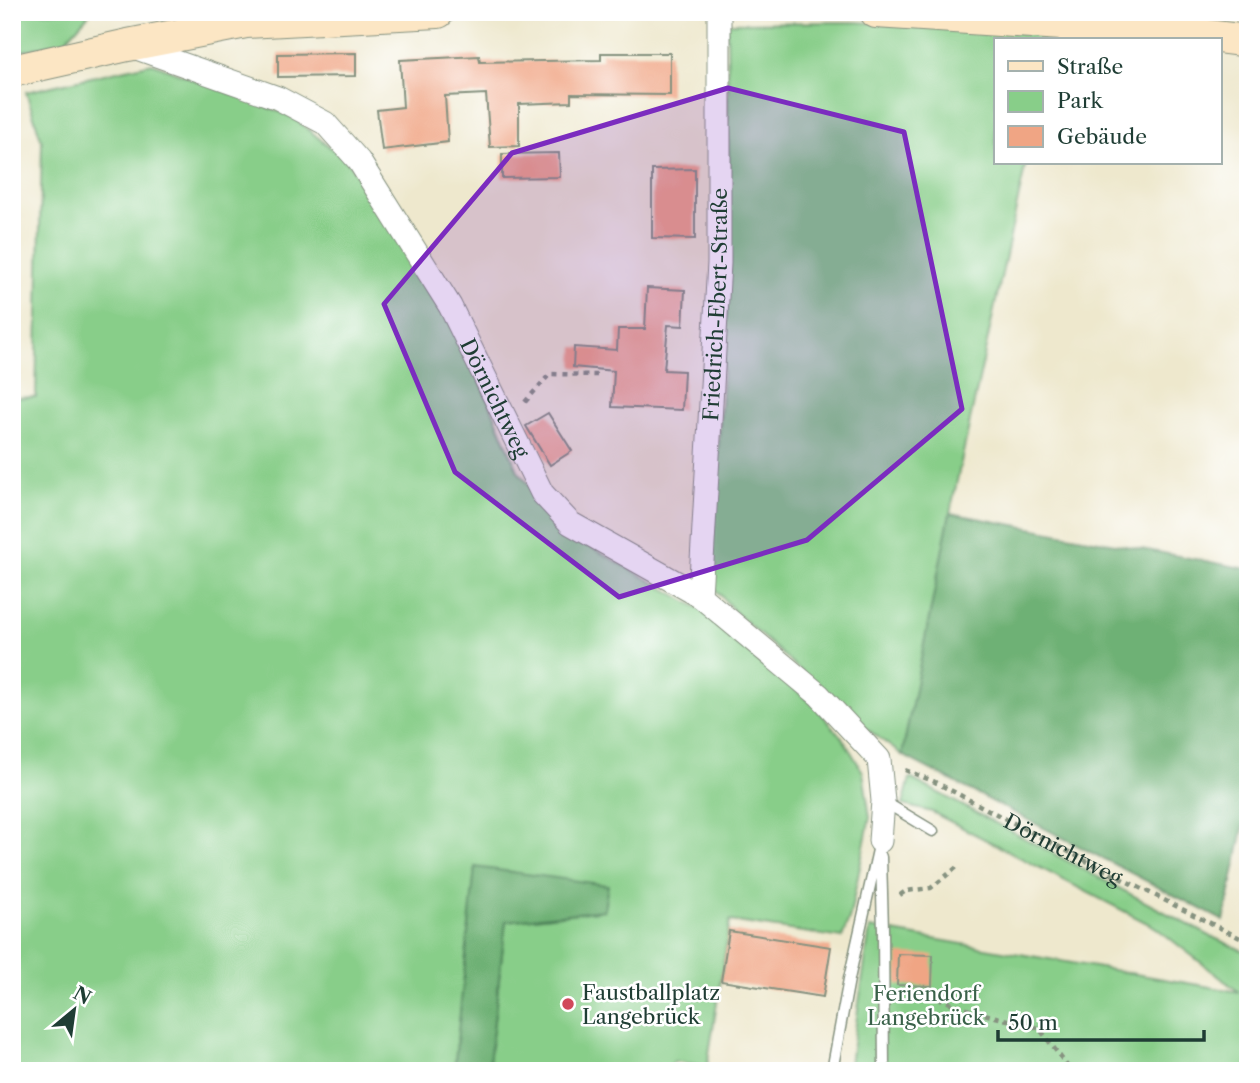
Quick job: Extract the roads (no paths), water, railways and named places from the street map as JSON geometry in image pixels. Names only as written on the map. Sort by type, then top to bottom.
[{"type":"main road","points":[[12,71],[246,22],[438,12]]},
{"type":"main road","points":[[876,12],[1169,31],[1248,41]]},
{"type":"street","name":"Friedrich-Ebert-Straße","points":[[700,596],[719,263],[719,12]]},
{"type":"street","name":"Dörnichtweg","points":[[128,45],[278,98],[326,123],[359,161],[450,306],[542,493],[570,523],[700,596],[819,695],[879,759],[883,801]]},
{"type":"street","points":[[880,841],[883,801]]},
{"type":"lane","points":[[883,801],[933,831]]},
{"type":"lane","points":[[880,841],[884,1071]]},
{"type":"lane","points":[[832,1071],[849,978],[880,841]]},
{"type":"place","name":"Faustballplatz Langebrück","points":[[568,1004]]},
{"type":"park label","name":"Feriendorf Langebrück","points":[[926,1005]]}]
